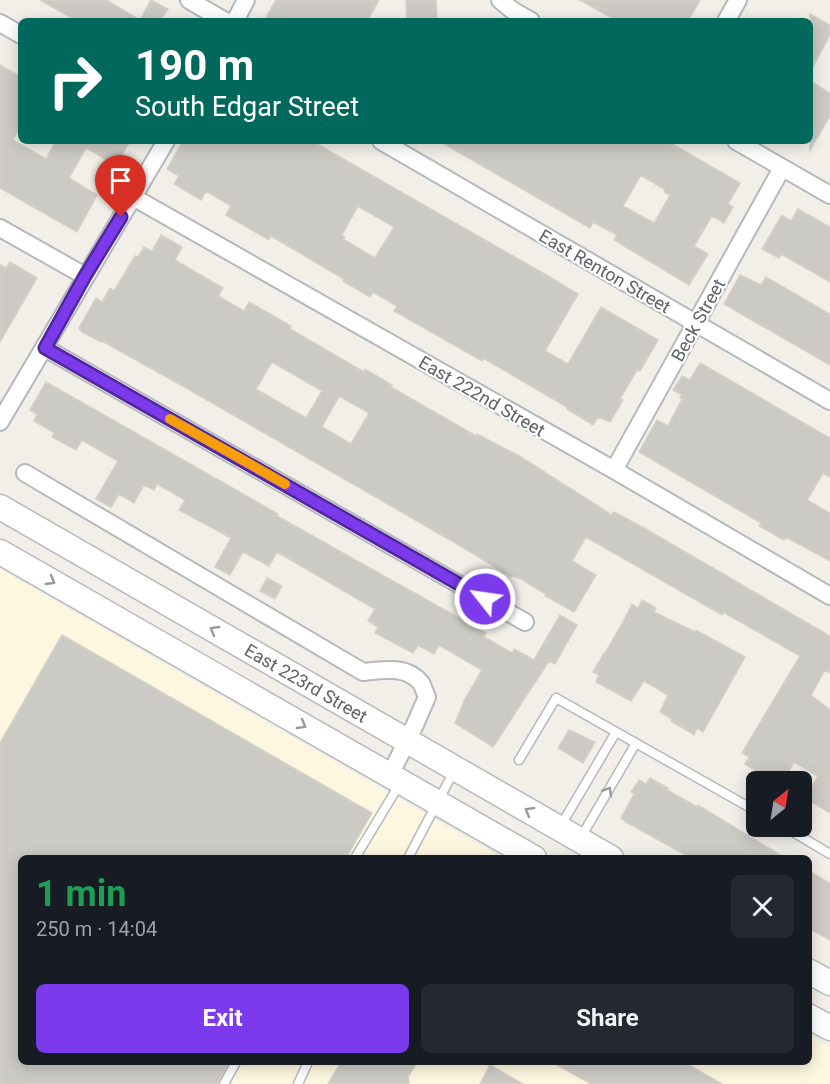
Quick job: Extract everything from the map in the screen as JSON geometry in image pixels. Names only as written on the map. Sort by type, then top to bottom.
[{"type":"main road","name":"East 223rd Street","points":[[0,507],[606,855]]},
{"type":"main road","points":[[0,552],[529,855]]},
{"type":"main road","points":[[812,973],[830,984]]},
{"type":"main road","points":[[812,1018],[830,1028]]},
{"type":"street","points":[[189,0],[220,18]]},
{"type":"street","points":[[237,18],[246,0]]},
{"type":"street","points":[[500,0],[526,18]]},
{"type":"street","points":[[728,18],[738,0]]},
{"type":"street","points":[[0,23],[18,33]]},
{"type":"street","points":[[0,422],[164,144]]},
{"type":"street","name":"East Renton Street","points":[[386,144],[830,401]]},
{"type":"street","points":[[741,144],[830,195]]},
{"type":"street","name":"Beck Street","points":[[614,470],[782,168]]},
{"type":"street","name":"East 222nd Street","points":[[133,197],[614,470],[830,596]]},
{"type":"street","points":[[0,228],[85,276]]},
{"type":"street","points":[[45,348],[525,622]]},
{"type":"street","points":[[25,473],[363,672],[392,670],[407,673],[420,682],[427,697],[407,741],[395,778]]},
{"type":"lane","points":[[519,760],[556,698],[746,805]]},
{"type":"lane","points":[[569,834],[616,732]]},
{"type":"lane","points":[[569,834],[636,743]]},
{"type":"lane","points":[[410,855],[455,769]]},
{"type":"lane","points":[[356,855],[395,778]]},
{"type":"lane","points":[[801,837],[830,854]]},
{"type":"lane","points":[[224,1084],[234,1065]]},
{"type":"lane","points":[[298,1084],[307,1065]]},
{"type":"shaded area","points":[[0,569],[497,855],[18,855],[18,1065],[812,1065],[812,1037],[830,1047],[830,1084],[0,1084]]},
{"type":"building","points":[[40,0],[106,0],[137,18],[72,18]]},
{"type":"building","points":[[151,0],[168,9],[162,18],[141,18]]},
{"type":"building","points":[[276,0],[379,0],[369,18],[266,18]]},
{"type":"building","points":[[406,0],[436,0],[437,18],[407,18]]},
{"type":"building","points":[[580,0],[700,0],[690,18],[612,18]]},
{"type":"building","points":[[810,14],[830,25],[830,35],[813,66],[813,18],[810,18]]},
{"type":"building","points":[[0,65],[18,75],[18,131],[13,140],[18,144],[46,159],[54,144],[128,144],[116,165],[86,148],[69,178],[97,195],[77,232],[0,188]]},
{"type":"building","points":[[813,83],[830,93],[830,116],[810,150],[810,144],[813,144]]},
{"type":"building","points":[[181,144],[317,144],[578,294],[545,351],[568,364],[601,307],[658,340],[620,399],[623,400],[610,422],[598,417],[593,425],[567,407],[483,358],[482,361],[394,311],[397,306],[373,292],[370,297],[271,236],[269,240],[226,215],[231,206],[206,191],[201,200],[174,184],[179,176],[167,169]],"holes":[[[358,206],[394,227],[375,258],[343,239],[345,237],[342,235]]]},
{"type":"building","points":[[444,144],[672,144],[740,183],[728,204],[733,207],[724,223],[712,216],[694,246],[708,254],[689,285],[614,240],[617,235],[593,222],[590,228]],"holes":[[[641,175],[665,190],[664,192],[670,195],[654,223],[623,206]]]},
{"type":"building","points":[[798,209],[830,227],[830,282],[781,254],[779,258],[762,249],[782,215],[791,221]]},
{"type":"building","points":[[161,235],[182,247],[175,260],[223,288],[218,296],[244,311],[249,302],[291,326],[290,329],[364,372],[365,369],[392,385],[391,387],[476,436],[477,434],[521,457],[612,515],[614,512],[644,528],[830,636],[830,673],[825,670],[811,695],[830,710],[830,813],[812,802],[812,786],[818,776],[812,771],[794,762],[789,771],[756,771],[745,764],[749,757],[742,753],[800,656],[723,612],[722,615],[586,537],[572,561],[596,575],[574,612],[521,579],[511,577],[188,389],[82,332],[79,328],[96,298],[102,302],[110,288],[114,291],[135,256],[138,257],[144,247],[152,251]],"holes":[[[272,362],[322,391],[306,418],[256,389]],[[339,396],[369,413],[351,444],[322,427]]]},
{"type":"building","points":[[10,262],[37,278],[0,342],[0,265],[6,268]]},
{"type":"building","points":[[740,275],[761,285],[766,277],[830,314],[830,365],[724,304]]},
{"type":"building","points":[[700,363],[830,438],[830,477],[823,473],[807,500],[830,513],[830,561],[786,537],[784,540],[759,526],[761,523],[639,452],[657,420],[668,426],[682,399],[680,398],[682,395],[673,390],[682,376],[690,380]]},
{"type":"building","points":[[46,382],[278,514],[277,516],[486,633],[484,637],[512,653],[514,649],[534,660],[560,615],[577,625],[555,664],[549,661],[493,747],[455,723],[465,699],[482,670],[439,645],[434,654],[418,645],[413,653],[375,633],[378,627],[368,621],[375,609],[277,552],[269,566],[243,552],[230,575],[215,567],[231,538],[179,510],[185,500],[157,484],[154,490],[144,485],[134,503],[119,494],[111,507],[96,499],[118,461],[82,440],[76,450],[52,437],[55,433],[34,421],[37,414],[30,410]]},
{"type":"building","points":[[267,578],[282,586],[275,599],[260,591]]},
{"type":"building","points":[[642,600],[656,608],[654,612],[695,632],[696,630],[745,657],[703,732],[697,728],[694,735],[660,712],[668,695],[644,681],[631,701],[596,682],[599,675],[593,672],[632,604],[638,608]]},
{"type":"building","points":[[62,635],[372,813],[348,855],[18,855],[18,1065],[227,1065],[217,1084],[0,1084],[0,743]]},
{"type":"building","points":[[569,730],[595,742],[583,763],[558,748]]},
{"type":"building","points":[[650,778],[746,834],[746,837],[751,837],[780,855],[686,855],[621,818],[634,794],[631,792],[639,780],[646,784]]},
{"type":"building","points":[[812,873],[830,883],[830,940],[812,930]]},
{"type":"building","points":[[339,1065],[415,1065],[408,1077],[409,1084],[328,1084]]},
{"type":"building","points":[[490,1065],[523,1084],[480,1084]]},
{"type":"building","points":[[557,1065],[689,1065],[722,1084],[591,1084]]},
{"type":"slow traffic","points":[[170,419],[285,484]]},
{"type":"route","points":[[121,217],[45,348],[485,599]]}]
